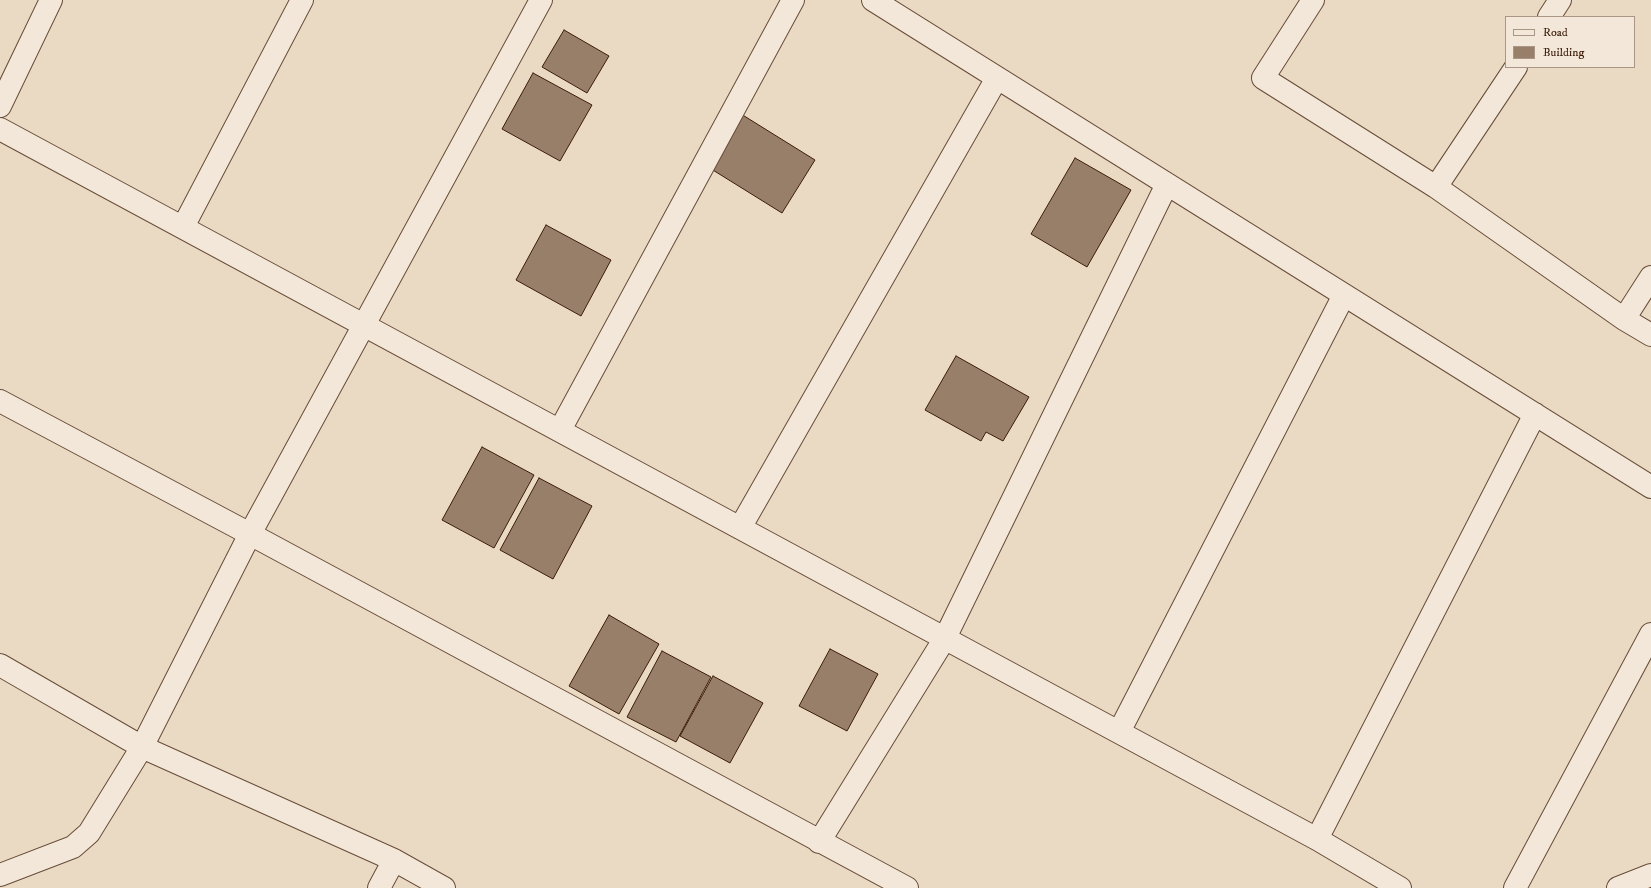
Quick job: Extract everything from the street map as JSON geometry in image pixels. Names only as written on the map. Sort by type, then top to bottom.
[{"type":"street","points":[[0,106],[51,0]]},
{"type":"street","points":[[183,227],[302,0]]},
{"type":"street","points":[[0,875],[73,847],[89,833],[142,747],[250,534],[363,324],[541,0]]},
{"type":"street","points":[[560,430],[793,0]]},
{"type":"street","points":[[873,0],[1651,487]]},
{"type":"street","points":[[1314,0],[1263,78],[1436,187],[1624,319],[1651,335]]},
{"type":"street","points":[[1550,16],[1560,0]]},
{"type":"street","points":[[1436,187],[1515,68]]},
{"type":"street","points":[[740,528],[997,78]]},
{"type":"street","points":[[0,128],[1317,838],[1400,888]]},
{"type":"street","points":[[819,842],[945,638],[1167,184]]},
{"type":"street","points":[[1624,319],[1651,277]]},
{"type":"street","points":[[1119,732],[1344,295]]},
{"type":"street","points":[[0,401],[907,888]]},
{"type":"street","points":[[1317,838],[1535,414]]},
{"type":"street","points":[[1515,888],[1651,634]]},
{"type":"street","points":[[0,665],[142,747],[394,860],[444,888]]},
{"type":"street","points":[[379,888],[394,860]]},
{"type":"street","points":[[1618,888],[1651,875]]},
{"type":"building","points":[[564,30],[609,56],[587,93],[542,67]]},
{"type":"building","points":[[533,73],[592,105],[560,161],[502,129]]},
{"type":"building","points":[[741,114],[815,160],[782,213],[708,167]]},
{"type":"building","points":[[1075,158],[1131,190],[1087,267],[1031,234]]},
{"type":"building","points":[[546,225],[611,260],[581,316],[516,280]]},
{"type":"building","points":[[956,356],[1029,397],[1003,441],[986,432],[981,441],[925,410]]},
{"type":"building","points":[[482,447],[534,475],[494,548],[442,520]]},
{"type":"building","points":[[539,478],[592,506],[553,579],[500,550]]},
{"type":"building","points":[[609,615],[659,644],[619,714],[569,686]]},
{"type":"building","points":[[830,649],[878,674],[847,731],[799,706]]},
{"type":"building","points":[[662,651],[711,677],[676,742],[627,717]]},
{"type":"building","points":[[713,676],[763,703],[730,763],[680,736]]}]
